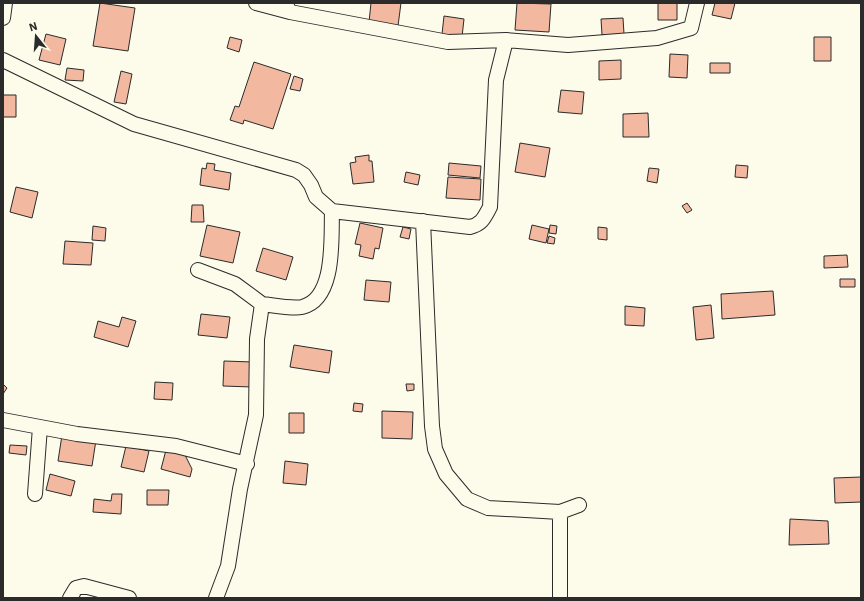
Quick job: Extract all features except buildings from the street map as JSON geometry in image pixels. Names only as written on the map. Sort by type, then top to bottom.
[{"type":"street","points":[[3,18],[5,3]]},
{"type":"street","points":[[256,3],[288,7],[448,42],[506,40],[568,45],[657,38],[691,28],[697,3]]},
{"type":"street","points":[[3,60],[134,124],[296,170],[304,175],[311,185],[316,197],[332,210],[470,227],[478,225],[483,221],[490,208],[496,80],[506,40]]},
{"type":"street","points":[[198,270],[235,284],[262,304],[301,307],[317,300],[322,292],[330,256],[332,210]]},
{"type":"street","points":[[422,221],[432,426],[435,449],[446,474],[468,499],[488,508],[560,512],[579,505]]},
{"type":"street","points":[[216,598],[228,566],[240,489],[247,464],[256,415],[257,339],[262,304]]},
{"type":"street","points":[[3,420],[77,434],[176,446],[247,464]]},
{"type":"street","points":[[35,494],[40,427]]},
{"type":"street","points":[[560,512],[560,598]]},
{"type":"street","points":[[70,598],[76,588],[84,586],[129,598]]}]
